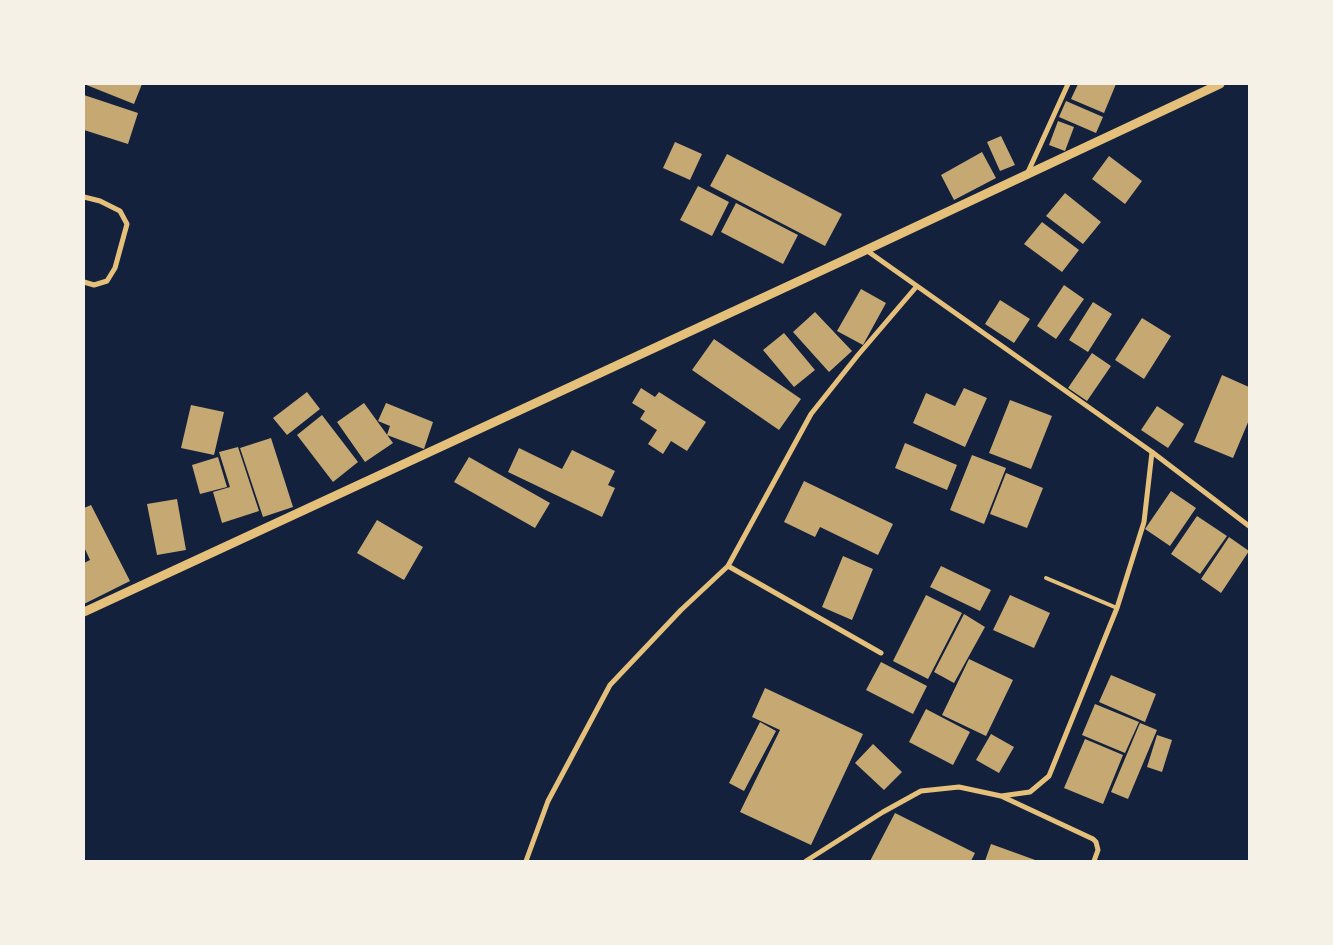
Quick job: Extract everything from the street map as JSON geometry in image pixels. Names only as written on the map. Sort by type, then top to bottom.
[{"type":"street","points":[[1028,172],[1068,84]]},
{"type":"street","points":[[84,612],[1220,84]]},
{"type":"street","points":[[84,196],[100,201],[120,211],[126,224],[115,268],[107,281],[94,285],[84,282]]},
{"type":"street","points":[[866,250],[1152,452],[1249,526]]},
{"type":"street","points":[[526,861],[548,801],[610,685],[681,610],[728,566],[811,414],[858,355],[918,286]]},
{"type":"street","points":[[1001,796],[1030,792],[1049,776],[1117,608],[1144,522],[1152,452]]},
{"type":"street","points":[[728,566],[881,653]]},
{"type":"street","points":[[806,861],[921,790],[959,787],[1001,796],[1093,839],[1098,850],[1094,861]]},
{"type":"lane","points":[[1046,578],[1117,608]]},
{"type":"building","points":[[84,84],[142,84],[134,104]]},
{"type":"building","points":[[1078,84],[1116,84],[1104,113],[1071,99]]},
{"type":"building","points":[[84,95],[138,113],[128,144],[84,130]]},
{"type":"building","points":[[1066,101],[1103,117],[1096,133],[1059,117]]},
{"type":"building","points":[[1058,121],[1074,127],[1065,151],[1049,145]]},
{"type":"building","points":[[1001,136],[1015,165],[1000,171],[987,142]]},
{"type":"building","points":[[675,142],[702,154],[690,180],[663,168]]},
{"type":"building","points":[[982,152],[996,178],[954,200],[941,175]]},
{"type":"building","points":[[727,154],[842,214],[825,246],[710,186]]},
{"type":"building","points":[[1109,156],[1142,181],[1125,204],[1092,179]]},
{"type":"building","points":[[698,186],[729,202],[712,236],[680,220]]},
{"type":"building","points":[[1065,193],[1101,222],[1083,244],[1046,216]]},
{"type":"building","points":[[736,203],[798,235],[783,264],[721,232]]},
{"type":"building","points":[[1042,222],[1079,250],[1062,272],[1024,244]]},
{"type":"building","points":[[1064,285],[1084,299],[1056,339],[1037,326]]},
{"type":"building","points":[[861,289],[886,303],[863,345],[837,331]]},
{"type":"building","points":[[1000,300],[1030,319],[1014,343],[985,324]]},
{"type":"building","points":[[1093,302],[1112,314],[1088,352],[1069,340]]},
{"type":"building","points":[[815,312],[852,351],[829,372],[793,332]]},
{"type":"building","points":[[1142,318],[1171,336],[1144,379],[1115,360]]},
{"type":"building","points":[[784,333],[815,370],[794,387],[763,350]]},
{"type":"building","points":[[714,339],[801,399],[779,430],[692,370]]},
{"type":"building","points":[[1092,353],[1111,366],[1087,401],[1068,388]]},
{"type":"building","points":[[1222,375],[1249,387],[1249,420],[1233,458],[1194,442]]},
{"type":"building","points":[[641,388],[655,397],[659,392],[706,422],[687,451],[671,441],[663,454],[648,444],[657,430],[640,419],[645,411],[632,403]]},
{"type":"building","points":[[964,388],[987,398],[965,447],[913,423],[926,393],[955,406]]},
{"type":"building","points":[[307,392],[320,409],[287,435],[273,418]]},
{"type":"building","points":[[1010,400],[1052,416],[1031,469],[989,453]]},
{"type":"building","points":[[364,403],[393,443],[365,462],[337,422]]},
{"type":"building","points":[[386,403],[433,422],[424,449],[387,435],[390,426],[378,421]]},
{"type":"building","points":[[191,405],[224,412],[214,455],[181,448]]},
{"type":"building","points":[[1157,406],[1184,424],[1168,448],[1141,430]]},
{"type":"building","points":[[322,415],[358,462],[333,482],[297,435]]},
{"type":"building","points":[[271,438],[293,507],[263,517],[240,448]]},
{"type":"building","points":[[905,443],[957,465],[947,490],[895,468]]},
{"type":"building","points":[[238,447],[259,511],[222,523],[213,492],[230,487],[219,452]]},
{"type":"building","points":[[519,448],[562,469],[572,450],[615,471],[608,485],[615,488],[602,517],[508,472]]},
{"type":"building","points":[[972,455],[1006,468],[984,524],[950,510]]},
{"type":"building","points":[[218,457],[227,487],[200,494],[192,465]]},
{"type":"building","points":[[469,457],[550,503],[535,528],[454,482]]},
{"type":"building","points":[[1006,473],[1043,488],[1027,528],[990,514]]},
{"type":"building","points":[[804,481],[893,524],[878,555],[820,527],[815,537],[784,522]]},
{"type":"building","points":[[1171,491],[1196,508],[1170,546],[1145,529]]},
{"type":"building","points":[[177,499],[186,550],[157,555],[147,504]]},
{"type":"building","points":[[91,505],[130,581],[84,604],[84,563],[90,560],[84,547],[84,508]]},
{"type":"building","points":[[1197,516],[1227,536],[1200,574],[1171,554]]},
{"type":"building","points":[[377,520],[423,547],[404,580],[357,553]]},
{"type":"building","points":[[1229,537],[1249,551],[1221,593],[1201,579]]},
{"type":"building","points":[[843,556],[873,569],[852,620],[822,607]]},
{"type":"building","points":[[941,566],[991,590],[980,611],[930,587]]},
{"type":"building","points":[[926,595],[962,613],[928,679],[893,661]]},
{"type":"building","points":[[1010,595],[1050,613],[1034,648],[993,630]]},
{"type":"building","points":[[964,614],[985,627],[954,683],[934,672]]},
{"type":"building","points":[[969,659],[1013,680],[986,736],[942,715]]},
{"type":"building","points":[[881,662],[927,686],[913,714],[866,690]]},
{"type":"building","points":[[1111,675],[1156,694],[1145,722],[1099,702]]},
{"type":"building","points":[[765,688],[863,734],[811,845],[740,812],[780,730],[752,717]]},
{"type":"building","points":[[1095,704],[1139,722],[1125,753],[1082,735]]},
{"type":"building","points":[[926,709],[970,732],[953,765],[909,742]]},
{"type":"building","points":[[760,722],[776,731],[744,791],[729,783]]},
{"type":"building","points":[[1140,723],[1157,730],[1128,799],[1111,792]]},
{"type":"building","points":[[991,734],[1014,747],[999,773],[976,760]]},
{"type":"building","points":[[1157,735],[1172,740],[1162,772],[1147,767]]},
{"type":"building","points":[[1085,739],[1123,755],[1103,804],[1064,788]]},
{"type":"building","points":[[873,744],[902,772],[884,790],[855,763]]},
{"type":"building","points":[[895,813],[975,853],[971,861],[870,861]]},
{"type":"building","points":[[991,844],[1038,861],[985,861]]}]
